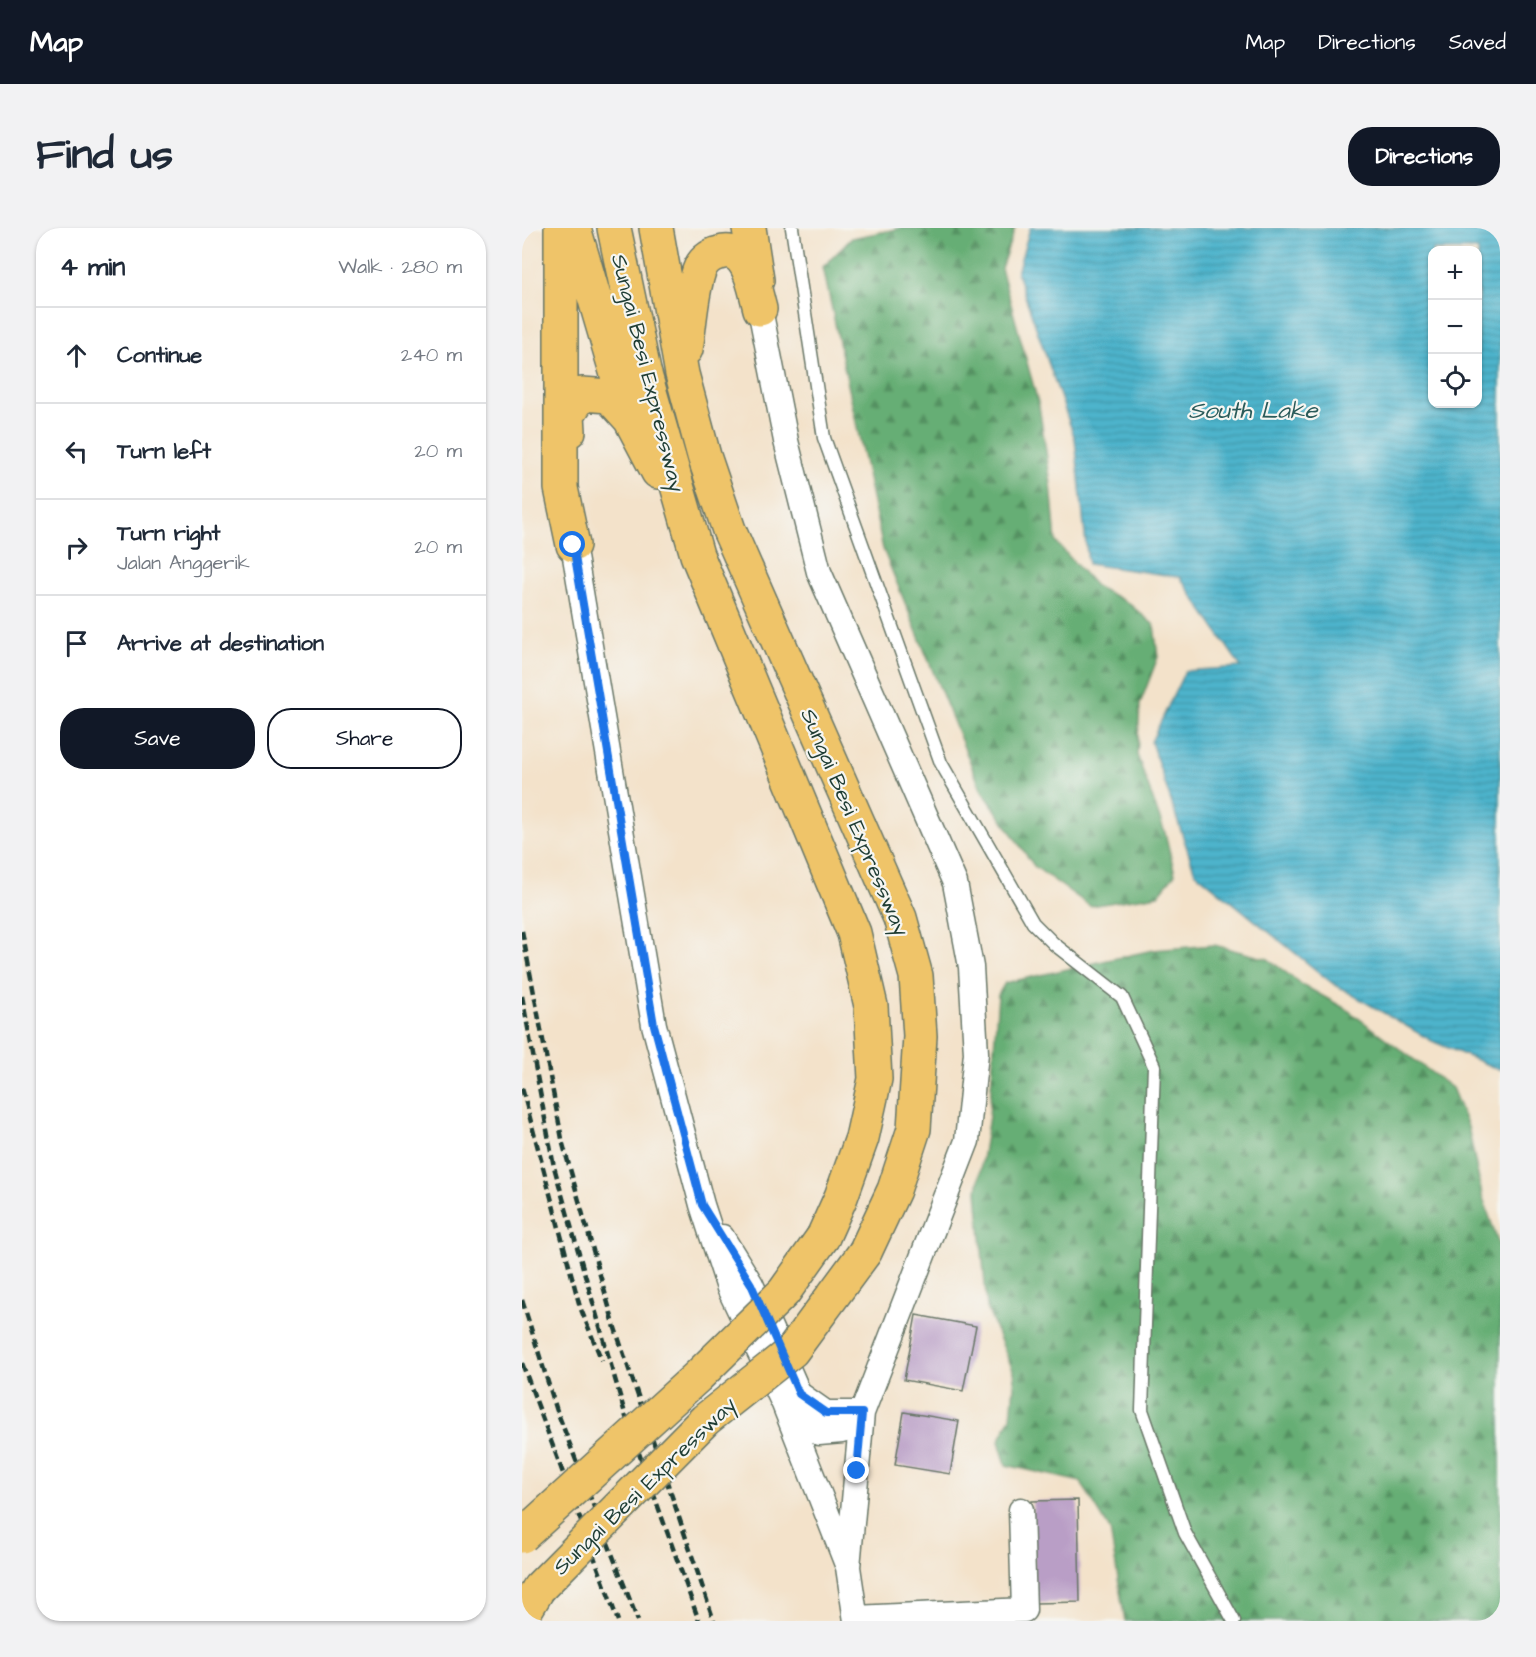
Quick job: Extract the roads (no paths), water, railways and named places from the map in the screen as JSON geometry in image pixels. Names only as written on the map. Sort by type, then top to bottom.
[{"type":"highway","points":[[561,228],[561,488],[573,545]]},
{"type":"highway","points":[[574,228],[630,419],[687,525]]},
{"type":"highway","name":"Sungai Besi Expressway","points":[[522,1536],[698,1377],[784,1292],[823,1237],[841,1197],[862,1138],[875,1079],[871,1006],[854,933],[765,724],[687,525],[644,371],[614,228]]},
{"type":"highway","name":"Sungai Besi Expressway","points":[[522,1616],[539,1588],[705,1420],[792,1351],[866,1252],[894,1190],[914,1129],[920,1036],[916,976],[900,918],[729,530],[704,456],[682,374],[656,228]]},
{"type":"highway","points":[[748,228],[760,309]]},
{"type":"highway","points":[[682,374],[699,271],[712,255],[726,251],[739,255],[748,268],[760,309]]},
{"type":"highway","points":[[573,545],[568,414],[582,394],[609,396],[630,419]]},
{"type":"street","points":[[760,309],[786,441],[819,572],[955,882],[971,967],[976,1053],[967,1141],[862,1413],[848,1567]]},
{"type":"street","points":[[573,545],[654,1025],[702,1205],[729,1288],[784,1404],[848,1567],[856,1620],[1028,1616],[1021,1510]]},
{"type":"street","points":[[702,1205],[751,1284],[799,1394],[826,1413],[862,1413]]},
{"type":"street","points":[[784,1404],[819,1433],[842,1431],[862,1413]]},
{"type":"lane","points":[[792,228],[824,438],[941,763],[1033,923],[1054,944],[1122,997],[1154,1066],[1142,1410],[1185,1533],[1234,1621]]},
{"type":"water","name":"South Lake","points":[[1030,228],[1500,228],[1500,1070],[1432,1041],[1332,983],[1195,872],[1151,742],[1185,671],[1241,667],[1180,577],[1088,564],[1075,439],[1017,273]]},
{"type":"railway","points":[[522,931],[563,1144],[615,1328],[714,1621]]},
{"type":"railway","points":[[522,996],[554,1167],[626,1417],[699,1621]]},
{"type":"railway","points":[[522,1088],[580,1307],[602,1361]]},
{"type":"railway","points":[[522,1300],[557,1411],[638,1621]]},
{"type":"railway","points":[[522,1363],[618,1621]]}]
